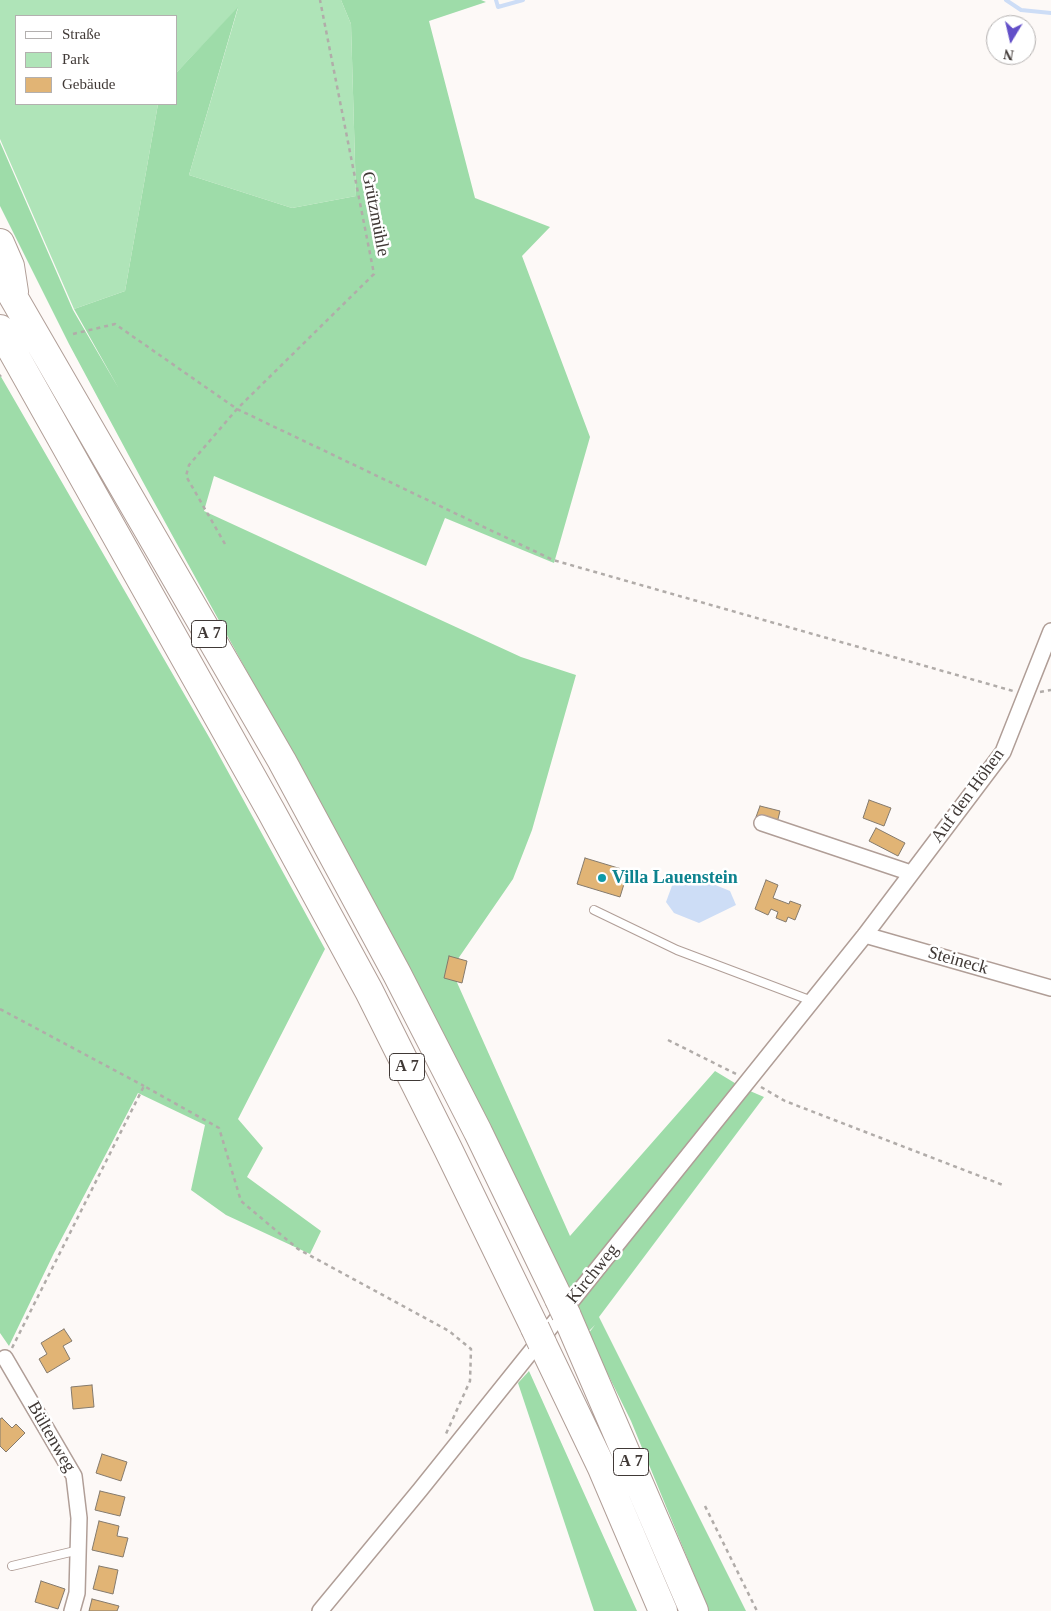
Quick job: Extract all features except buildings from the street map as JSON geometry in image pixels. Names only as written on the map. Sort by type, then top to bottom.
[{"type":"highway","points":[[0,243],[10,266],[15,299]]},
{"type":"highway","name":"A 7","points":[[0,274],[286,769],[447,1070],[563,1306],[694,1611]]},
{"type":"highway","name":"A 7","points":[[0,330],[266,802],[369,991],[448,1148],[602,1468],[663,1611]]},
{"type":"street","name":"Auf den Höhen","points":[[864,935],[1003,752],[1051,631]]},
{"type":"street","points":[[762,823],[911,873]]},
{"type":"street","name":"Steineck","points":[[864,935],[1051,988]]},
{"type":"street","name":"Kirchweg","points":[[320,1611],[420,1490],[864,935]]},
{"type":"street","name":"Bültenweg","points":[[4,1358],[74,1476],[79,1518],[77,1593],[72,1611]]},
{"type":"lane","points":[[594,910],[677,950],[812,1001]]},
{"type":"lane","points":[[12,1566],[78,1550]]},
{"type":"path","name":"Grützmühle","points":[[237,409],[374,274],[320,0]]},
{"type":"path","points":[[73,334],[115,324],[237,409],[553,560],[1027,695]]},
{"type":"path","points":[[225,544],[186,476],[186,470],[237,409]]},
{"type":"path","points":[[0,1009],[219,1128],[240,1201],[298,1249],[449,1331],[471,1349],[470,1381],[443,1440]]},
{"type":"path","points":[[668,1040],[786,1101],[1003,1185]]},
{"type":"path","points":[[4,1358],[15,1343],[144,1086]]},
{"type":"path","points":[[705,1506],[757,1611]]},
{"type":"green space","points":[[0,0],[341,0],[351,24],[356,196],[292,208],[189,175],[238,8],[178,71],[178,15],[15,15],[15,105],[158,105],[125,291],[74,309],[0,139]]},
{"type":"green space","points":[[341,0],[481,0],[486,2],[429,21],[475,198],[550,227],[522,256],[590,437],[554,563],[445,518],[426,566],[214,476],[204,511],[521,657],[576,675],[532,830],[513,879],[451,969],[570,1236],[715,1071],[743,1088],[764,1097],[599,1317],[746,1611],[709,1611],[631,1421],[588,1334],[595,1325],[587,1333],[408,965],[143,482],[69,344],[0,206],[0,142],[73,310],[119,389],[74,309],[125,291],[158,105],[178,105],[178,71],[238,7],[189,175],[292,208],[356,196],[351,24]]},
{"type":"green space","points":[[0,375],[209,737],[325,949],[238,1119],[263,1148],[247,1177],[321,1231],[310,1254],[226,1215],[191,1190],[205,1125],[138,1093],[54,1253],[9,1346],[0,1333]]},
{"type":"green space","points":[[529,1371],[637,1611],[594,1611],[518,1383]]},
{"type":"water","points":[[691,875],[730,891],[736,905],[699,923],[674,913],[666,902],[673,883]]},
{"type":"waterway","points":[[496,0],[498,7],[523,0]]},
{"type":"waterway","points":[[1006,0],[1021,10],[1051,13]]},
{"type":"place","name":"Villa Lauenstein","points":[[602,878]]}]
